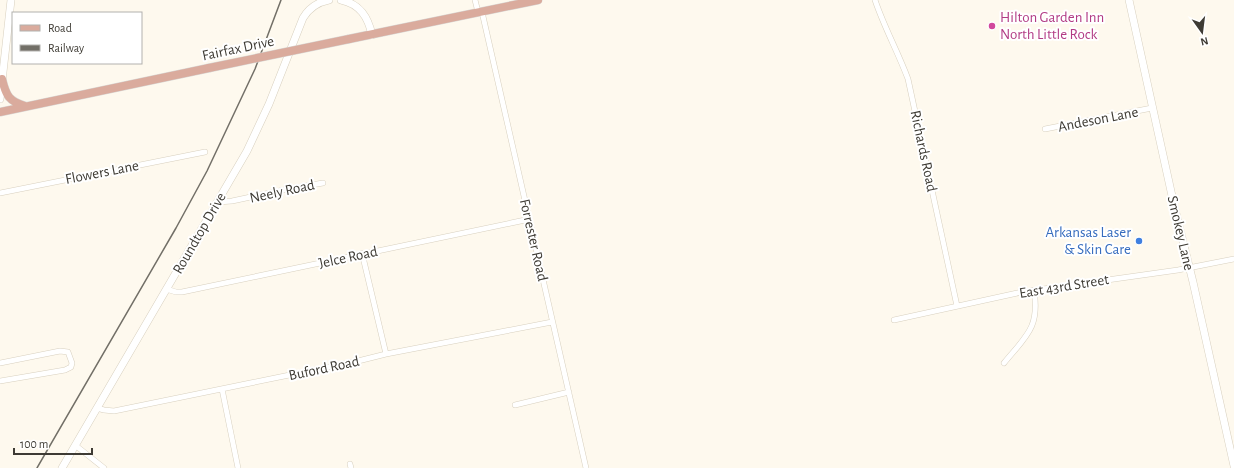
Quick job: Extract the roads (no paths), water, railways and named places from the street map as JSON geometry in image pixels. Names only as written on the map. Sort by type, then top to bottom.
[{"type":"main road","name":"Fairfax Drive","points":[[0,112],[538,0]]},
{"type":"main road","points":[[2,79],[4,90],[10,99],[26,106]]},
{"type":"street","points":[[0,98],[11,0]]},
{"type":"street","name":"Roundtop Drive","points":[[62,468],[247,151],[264,116],[303,18],[316,5],[330,0]]},
{"type":"street","points":[[341,0],[355,6],[364,15],[369,22],[372,35]]},
{"type":"street","name":"Forrester Road","points":[[475,0],[480,12],[530,219],[586,468]]},
{"type":"street","name":"Richards Road","points":[[875,0],[880,16],[900,58],[908,79],[957,306]]},
{"type":"street","name":"Smokey Lane","points":[[1129,0],[1152,108],[1234,466]]},
{"type":"street","name":"Andeson Lane","points":[[1045,129],[1152,108]]},
{"type":"street","name":"Flowers Lane","points":[[0,193],[205,152]]},
{"type":"street","name":"Neely Road","points":[[217,202],[232,201],[323,183]]},
{"type":"street","name":"Jelce Road","points":[[166,289],[182,292],[362,253],[530,219]]},
{"type":"street","points":[[362,253],[386,354]]},
{"type":"street","name":"East 43rd Street","points":[[894,320],[1034,290],[1189,268],[1234,259]]},
{"type":"street","points":[[1004,363],[1027,335],[1034,320],[1036,308],[1034,290]]},
{"type":"street","name":"Buford Road","points":[[97,408],[114,411],[386,354],[552,322]]},
{"type":"street","points":[[0,363],[60,351],[68,352],[72,363],[71,367],[65,370],[0,381]]},
{"type":"street","points":[[222,389],[238,468]]},
{"type":"street","points":[[515,405],[569,392]]},
{"type":"street","points":[[75,445],[104,468]]},
{"type":"railway","points":[[37,468],[176,228],[207,171],[255,69],[281,0]]},
{"type":"place","name":"Hilton Garden Inn North Little Rock","points":[[992,26]]},
{"type":"place","name":"Arkansas Laser & Skin Care","points":[[1139,241]]}]
